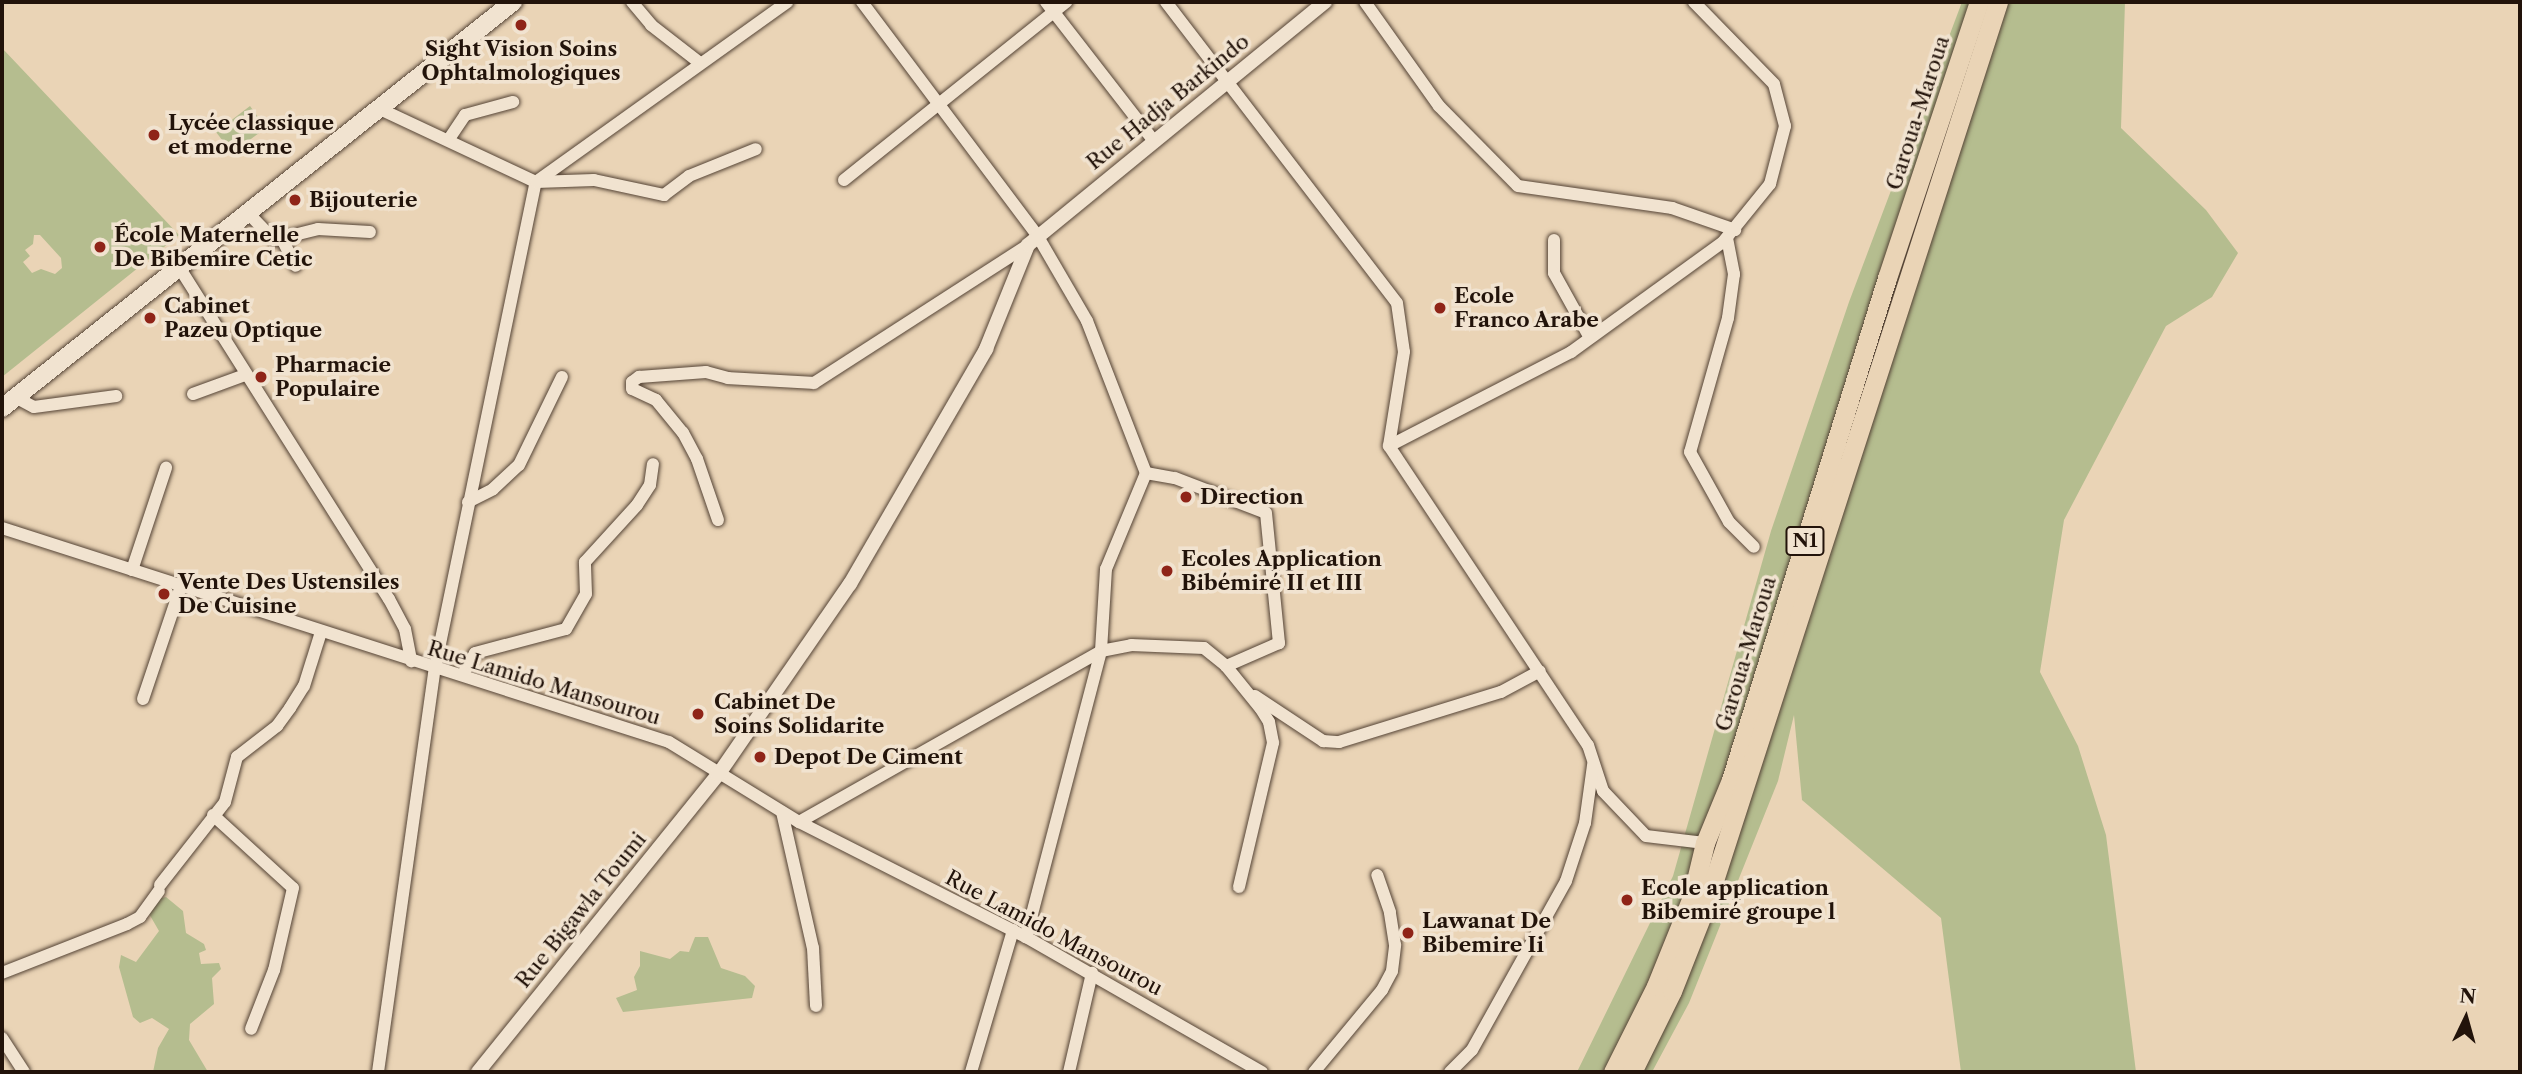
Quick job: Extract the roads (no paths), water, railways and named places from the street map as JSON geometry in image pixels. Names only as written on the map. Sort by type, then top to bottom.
[{"type":"highway","name":"Garoua-Maroua","points":[[1614,1072],[1656,986],[1692,897],[1704,842],[1731,780],[1883,291],[1979,2]]},
{"type":"highway","name":"Garoua-Maroua","points":[[1632,1072],[1672,992],[1707,902],[1998,2]]},
{"type":"main road","points":[[8,402],[513,2]]},
{"type":"street","points":[[632,2],[650,24],[700,63]]},
{"type":"street","points":[[378,1072],[435,668],[536,182],[786,2]]},
{"type":"street","points":[[862,2],[942,105],[1087,321],[1146,473],[1106,569],[1101,651],[1026,937]]},
{"type":"street","points":[[844,180],[942,105],[1050,7],[1066,2]]},
{"type":"street","points":[[1166,2],[1228,79],[1401,312],[1404,352],[1389,446],[1588,745],[1603,791],[1646,836],[1704,842]]},
{"type":"street","name":"Rue Hadja Barkindo","points":[[1032,240],[1325,2]]},
{"type":"street","points":[[1365,2],[1439,106],[1518,186],[1672,208],[1731,234]]},
{"type":"street","points":[[1389,446],[1590,338],[1731,234],[1770,184],[1781,153],[1782,103],[1761,68],[1693,2]]},
{"type":"street","points":[[1050,7],[1153,140]]},
{"type":"street","points":[[449,139],[465,115],[513,102]]},
{"type":"street","points":[[380,109],[536,182],[594,180],[664,195],[689,176],[756,149]]},
{"type":"street","points":[[248,213],[267,236],[282,239],[318,229],[370,232]]},
{"type":"street","points":[[1731,234],[1734,274],[1728,318],[1690,452],[1729,522],[1754,547]]},
{"type":"street","points":[[282,239],[296,266]]},
{"type":"street","points":[[718,520],[697,459],[683,433],[656,400],[632,389],[632,382],[639,377],[706,372],[728,378],[814,383],[1032,240]]},
{"type":"street","name":"Rue Bigawla Toumi","points":[[478,1072],[718,775],[850,584],[986,349],[1032,240]]},
{"type":"street","points":[[1554,240],[1554,272],[1590,338]]},
{"type":"street","points":[[179,267],[389,599],[405,629],[411,661]]},
{"type":"street","points":[[193,394],[245,375]]},
{"type":"street","points":[[468,502],[493,489],[519,465],[562,377]]},
{"type":"street","points":[[8,402],[34,407],[116,396]]},
{"type":"street","points":[[463,674],[475,653],[566,629],[586,594],[584,562],[637,505],[650,485],[653,464]]},
{"type":"street","points":[[132,570],[166,468]]},
{"type":"street","points":[[1146,473],[1175,478],[1266,513],[1279,643],[1226,666]]},
{"type":"street","name":"Rue Lamido Mansourou","points":[[2,528],[669,742],[718,775],[799,822],[1026,937],[1262,1072]]},
{"type":"street","points":[[144,699],[181,586]]},
{"type":"street","points":[[2,973],[140,917],[225,802],[237,757],[247,744],[277,726],[304,686],[321,632]]},
{"type":"street","points":[[799,822],[1101,651],[1131,645],[1204,648],[1226,666],[1236,684],[1269,722],[1273,743],[1239,887]]},
{"type":"street","points":[[1236,684],[1323,741],[1339,743],[1501,692],[1540,671]]},
{"type":"street","points":[[1450,1072],[1472,1050],[1566,881],[1585,823],[1594,761]]},
{"type":"street","points":[[782,812],[815,961],[816,1006]]},
{"type":"street","points":[[213,815],[293,888],[274,970],[251,1029]]},
{"type":"street","points":[[1314,1072],[1382,990],[1392,971],[1395,944],[1390,912],[1377,875]]},
{"type":"street","points":[[971,1072],[1013,930]]},
{"type":"street","points":[[1069,1072],[1092,973]]},
{"type":"street","points":[[2,1038],[24,1072]]},
{"type":"place","name":"Sight Vision Soins Ophtalmologiques","points":[[521,25]]},
{"type":"place","name":"Lycée classique et moderne","points":[[154,135]]},
{"type":"place","name":"Bijouterie","points":[[295,200]]},
{"type":"place","name":"École Maternelle De Bibemire Cetic","points":[[100,247]]},
{"type":"place","name":"Ecole Franco Arabe","points":[[1440,308]]},
{"type":"place","name":"Cabinet Pazeu Optique","points":[[150,318]]},
{"type":"place","name":"Pharmacie Populaire","points":[[261,377]]},
{"type":"place","name":"Direction","points":[[1186,497]]},
{"type":"place","name":"Ecoles Application Bibémiré II et III","points":[[1167,571]]},
{"type":"place","name":"Vente Des Ustensiles De Cuisine","points":[[164,594]]},
{"type":"place","name":"Cabinet De Soins Solidarite","points":[[698,714]]},
{"type":"place","name":"Depot De Ciment","points":[[760,757]]},
{"type":"place","name":"Ecole application Bibemiré groupe l","points":[[1627,900]]},
{"type":"place","name":"Lawanat De Bibemire Ii","points":[[1408,933]]}]
